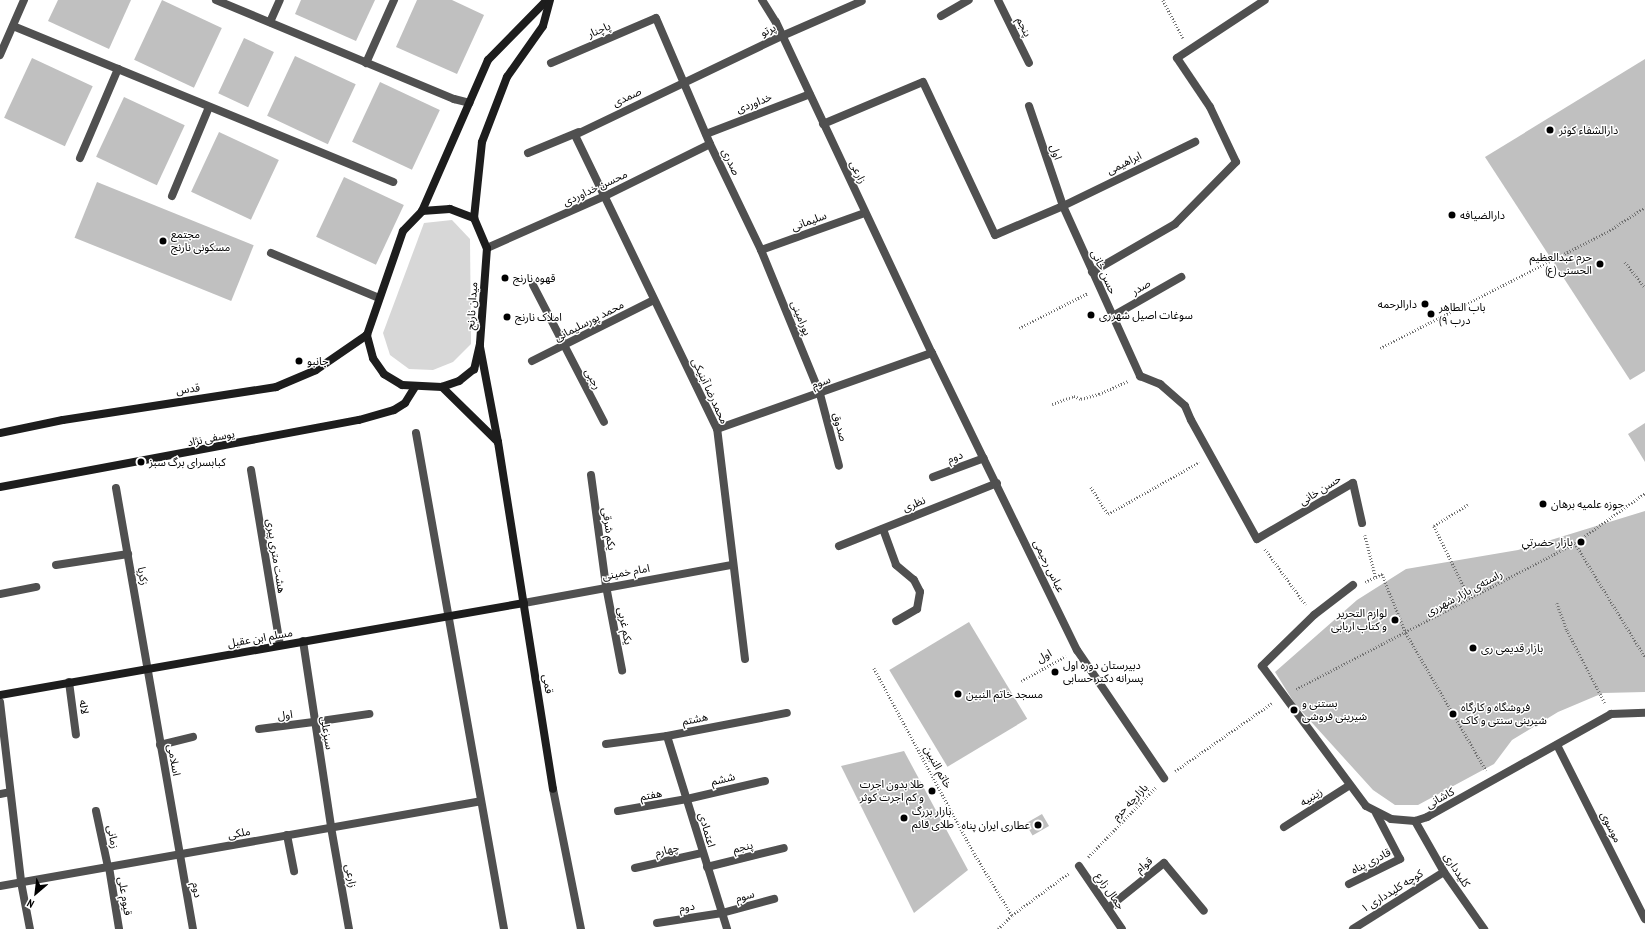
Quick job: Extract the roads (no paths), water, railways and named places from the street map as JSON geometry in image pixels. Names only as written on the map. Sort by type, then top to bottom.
[{"type":"street","points":[[0,55],[24,0]]},
{"type":"street","points":[[216,0],[454,99],[470,103]]},
{"type":"street","points":[[270,22],[280,0]]},
{"type":"street","points":[[366,63],[394,0]]},
{"type":"street","points":[[367,335],[403,231],[422,211],[488,60],[548,0]]},
{"type":"street","points":[[422,211],[450,209],[474,218],[482,142],[506,77],[543,26],[548,0]]},
{"type":"street","name":"زارعی","points":[[762,0],[782,36],[810,94],[932,353]]},
{"type":"street","points":[[941,16],[969,0]]},
{"type":"street","name":"پنجم","points":[[998,0],[1029,63]]},
{"type":"street","points":[[1092,272],[1175,224],[1236,162],[1210,107],[1177,58],[1265,0]]},
{"type":"street","name":"پرتو","points":[[685,83],[782,36],[862,1]]},
{"type":"street","name":"پاچنار","points":[[551,63],[656,18]]},
{"type":"street","name":"صدری","points":[[656,18],[710,144],[761,250]]},
{"type":"street","points":[[13,26],[393,182]]},
{"type":"street","points":[[80,158],[118,69]]},
{"type":"street","points":[[823,124],[923,82],[995,235],[1063,206]]},
{"type":"street","name":"صمدی","points":[[528,153],[579,132],[685,83]]},
{"type":"street","name":"خداوردی","points":[[706,134],[810,94]]},
{"type":"street","name":"اول","points":[[1029,106],[1063,206]]},
{"type":"street","points":[[172,196],[209,107]]},
{"type":"street","points":[[579,132],[576,138],[605,196]]},
{"type":"street","name":"ابراهیمی","points":[[1063,206],[1195,142]]},
{"type":"street","name":"محسن خداوردی","points":[[487,248],[605,196],[710,144]]},
{"type":"street","name":"محمدرضا آبنیکی","points":[[605,196],[717,429],[744,659]]},
{"type":"street","name":"حسن خانی","points":[[1063,206],[1140,376],[1160,384],[1186,406],[1191,420],[1212,454],[1257,539],[1353,483],[1362,523]]},
{"type":"street","name":"سلیمانی","points":[[761,250],[865,212]]},
{"type":"street","name":"میدان نارنج","points":[[367,335],[373,358],[384,374],[402,385],[414,387],[442,387],[459,381],[474,369],[480,344],[487,248],[474,218]]},
{"type":"street","name":"پورامینی","points":[[761,250],[820,394]]},
{"type":"street","points":[[271,253],[379,298]]},
{"type":"street","name":"صدر","points":[[1112,317],[1181,277]]},
{"type":"street","name":"رجبی","points":[[533,285],[563,346],[604,422]]},
{"type":"street","name":"محمد پورسلیمانی","points":[[532,361],[654,300]]},
{"type":"street","name":"قدس","points":[[0,433],[62,420],[276,387],[316,370],[367,335]]},
{"type":"street","name":"قمی","points":[[480,344],[498,442],[553,789],[580,929]]},
{"type":"street","name":"سوم","points":[[717,429],[820,394],[932,353]]},
{"type":"street","name":"عباس رحیمی","points":[[932,353],[997,483],[1077,650],[1164,778]]},
{"type":"street","name":"یوسفی نژاد","points":[[0,488],[358,420],[394,410],[405,403],[414,387]]},
{"type":"street","points":[[442,387],[498,442]]},
{"type":"street","name":"صدوق","points":[[820,394],[839,466]]},
{"type":"street","points":[[416,433],[504,929]]},
{"type":"street","name":"دوم","points":[[933,477],[984,458]]},
{"type":"street","name":"هشت متری پیری","points":[[251,470],[280,646]]},
{"type":"street","name":"یکم شرقی","points":[[591,475],[606,586]]},
{"type":"street","name":"نظری","points":[[839,546],[997,483]]},
{"type":"street","name":"زکریا","points":[[116,488],[149,669]]},
{"type":"street","points":[[883,529],[896,565],[914,580],[920,592],[917,609],[896,621]]},
{"type":"street","points":[[56,565],[128,554]]},
{"type":"street","name":"امام خمینی","points":[[524,602],[606,586],[732,566]]},
{"type":"street","points":[[1353,585],[1314,615],[1262,664],[1262,666],[1366,806],[1376,813],[1391,819],[1415,822]]},
{"type":"street","name":"یکم غربی","points":[[606,586],[622,670]]},
{"type":"street","points":[[0,594],[36,587]]},
{"type":"street","name":"مسلم ابن عقیل","points":[[0,695],[524,602]]},
{"type":"street","name":"سبزعلی","points":[[303,641],[331,828]]},
{"type":"street","name":"اسلامی","points":[[149,669],[160,745],[179,854]]},
{"type":"street","name":"لاله","points":[[69,682],[76,735]]},
{"type":"street","points":[[0,702],[21,882],[30,929]]},
{"type":"street","name":"هشتم","points":[[606,744],[667,736],[787,713]]},
{"type":"street","name":"کاشانی","points":[[1415,822],[1427,817],[1611,714],[1645,713]]},
{"type":"street","name":"اول","points":[[259,729],[369,714]]},
{"type":"street","name":"اعتمادی","points":[[667,736],[702,853],[727,929]]},
{"type":"street","points":[[160,745],[193,737]]},
{"type":"street","name":"موسوی","points":[[1557,745],[1645,919]]},
{"type":"street","name":"ششم","points":[[687,800],[765,781]]},
{"type":"street","name":"زینبیه","points":[[1284,828],[1350,785]]},
{"type":"street","points":[[0,794],[10,792]]},
{"type":"street","name":"هفتم","points":[[618,811],[687,800]]},
{"type":"street","name":"ملکی","points":[[0,886],[481,801]]},
{"type":"street","name":"زمانی","points":[[96,810],[108,867]]},
{"type":"street","name":"قادری پناه","points":[[1349,884],[1400,860],[1376,813]]},
{"type":"street","name":"کلیدداری","points":[[1415,822],[1444,872],[1484,929]]},
{"type":"street","name":"زارعی","points":[[331,828],[349,929]]},
{"type":"street","points":[[287,835],[294,871]]},
{"type":"street","name":"پنجم","points":[[707,867],[784,848]]},
{"type":"street","name":"چهارم","points":[[636,868],[702,853]]},
{"type":"street","name":"دوم","points":[[179,854],[193,929]]},
{"type":"street","name":"قوام","points":[[1108,908],[1164,863],[1204,911]]},
{"type":"street","name":"جمال زارع","points":[[1079,866],[1122,929]]},
{"type":"street","name":"قیوم علی","points":[[108,867],[119,929]]},
{"type":"street","name":"کوچه کلیدداری ۱","points":[[1353,929],[1444,872]]},
{"type":"street","name":"سوم","points":[[722,913],[774,899]]},
{"type":"street","name":"دوم","points":[[656,923],[722,913]]},
{"type":"place","name":"دارالشفاء کوثر","points":[[1550,130]]},
{"type":"place","name":"دارالضیافه","points":[[1452,215]]},
{"type":"place","name":"مجتمع مسکونی نارنج","points":[[163,241]]},
{"type":"place","name":"حرم عبدالعظیم الحسنی (ع)","points":[[1600,264]]},
{"type":"place","name":"قهوه نارنج","points":[[505,278]]},
{"type":"place","name":"دارالرحمه","points":[[1425,304]]},
{"type":"place","name":"باب الطاهر (درب ۹","points":[[1431,314]]},
{"type":"place","name":"سوغات اصیل شهرری","points":[[1091,315]]},
{"type":"place","name":"املاک نارنج","points":[[507,317]]},
{"type":"place","name":"جانبو","points":[[299,361]]},
{"type":"place","name":"کبابسرای برگ سبز","points":[[141,462]]},
{"type":"place","name":"حوزه علمیه برهان","points":[[1543,504]]},
{"type":"place","name":"بازار حضرتي","points":[[1581,542]]},
{"type":"place","name":"لوازم التحریر و کتاب اربابی","points":[[1395,620]]},
{"type":"place","name":"بازار قدیمی ری","points":[[1473,648]]},
{"type":"place","name":"دبیرستان دوره اول پسرانه دکتر حسابی","points":[[1055,672]]},
{"type":"place","name":"مسجد خاتم النبین","points":[[958,694]]},
{"type":"place","name":"بستنی و شیرینی فروشی","points":[[1294,710]]},
{"type":"place","name":"فروشگاه و کارگاه شیرینی سنتی و کاک","points":[[1453,714]]},
{"type":"place","name":"طلا بدون اجرت و كم اجرت كوثر","points":[[932,791]]},
{"type":"place","name":"بازار بزرگ طلای قائم","points":[[904,818]]},
{"type":"place","name":"عطاری ایران پناه","points":[[1038,825]]}]
